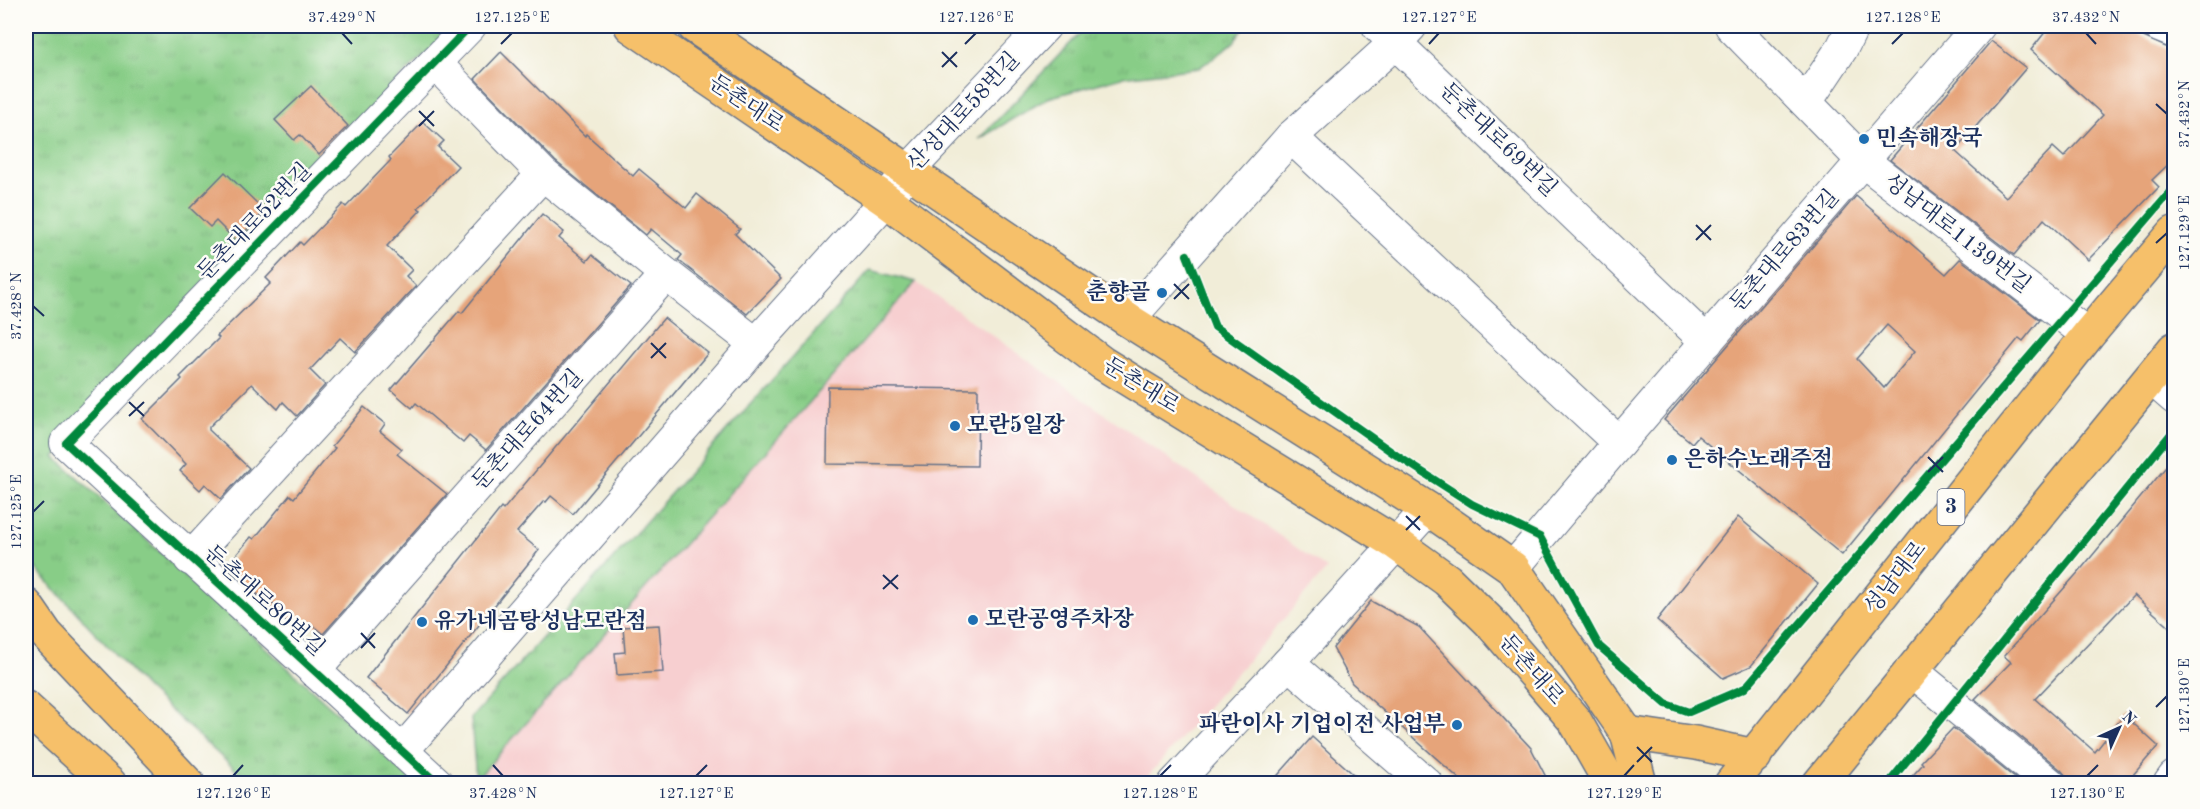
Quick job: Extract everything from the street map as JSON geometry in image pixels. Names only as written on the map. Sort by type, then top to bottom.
[{"type":"main road","name":"둔촌대로","points":[[631,26],[886,200],[1102,363],[1397,544],[1447,580],[1489,621],[1575,721],[1611,783]]},
{"type":"main road","name":"둔촌대로","points":[[694,26],[1128,320],[1428,509],[1514,568],[1627,733],[1640,783]]},
{"type":"main road","name":"성남대로","points":[[1731,783],[1755,756],[2088,335],[2175,233]]},
{"type":"main road","points":[[1819,783],[1911,670],[2163,388],[2175,349]]},
{"type":"main road","points":[[26,605],[46,634],[188,783]]},
{"type":"main road","points":[[26,646],[178,783]]},
{"type":"main road","points":[[26,708],[110,783]]},
{"type":"main road","points":[[1627,733],[1696,743],[1755,756]]},
{"type":"main road","points":[[26,735],[92,783]]},
{"type":"street","name":"둔촌대로52번길","points":[[66,443],[470,26]]},
{"type":"street","name":"산성대로58번길","points":[[886,200],[909,170],[1045,26]]},
{"type":"street","name":"성남대로1139번길","points":[[1731,26],[1863,161],[2088,335]]},
{"type":"street","points":[[1806,102],[1842,48],[1853,26]]},
{"type":"street","name":"둔촌대로83번길","points":[[1514,568],[1619,442],[1979,26]]},
{"type":"street","points":[[2159,26],[2175,32]]},
{"type":"street","name":"둔촌대로69번길","points":[[1128,320],[1291,137],[1395,31],[1600,239],[1707,342]]},
{"type":"street","points":[[435,63],[543,174],[756,344]]},
{"type":"street","points":[[1291,137],[1619,442]]},
{"type":"street","points":[[190,559],[543,174]]},
{"type":"street","points":[[403,750],[756,344],[886,200]]},
{"type":"street","name":"둔촌대로64번길","points":[[314,671],[666,274]]},
{"type":"street","name":"둔촌대로80번길","points":[[66,443],[190,559],[438,783]]},
{"type":"street","points":[[1174,783],[1288,663],[1428,509]]},
{"type":"street","points":[[1288,663],[1426,783]]},
{"type":"street","points":[[1911,670],[2050,783]]},
{"type":"street","points":[[2169,783],[2175,777]]},
{"type":"shaded area","name":"모란5일장","points":[[916,282],[1327,569],[1142,783],[479,784],[476,780]]},
{"type":"green space","points":[[26,26],[456,26],[398,80],[55,457],[415,783],[250,783],[147,689],[26,558]]},
{"type":"green space","points":[[1087,26],[1245,26],[1234,42],[1199,68],[1122,77],[1048,98],[979,139]]},
{"type":"green space","points":[[870,270],[916,282],[476,780],[471,718]]},
{"type":"building","points":[[2050,26],[2119,26],[2175,51],[2175,158],[2152,180],[2159,187],[2088,260],[2044,219],[2014,255],[1890,160],[1991,41],[2026,68],[1955,151],[2006,197],[2053,147],[2064,157],[2103,115],[2031,50]]},
{"type":"building","points":[[501,52],[585,136],[586,134],[633,176],[639,169],[686,208],[697,194],[740,229],[735,234],[781,279],[747,314],[678,260],[682,255],[651,229],[646,235],[555,161],[475,79]]},
{"type":"building","points":[[311,86],[348,126],[319,155],[300,135],[294,140],[275,120]]},
{"type":"building","points":[[423,122],[444,141],[438,147],[458,166],[418,208],[421,210],[387,246],[412,270],[406,276],[416,286],[355,352],[340,338],[310,370],[325,385],[297,416],[283,402],[278,409],[252,384],[209,427],[209,430],[249,468],[221,499],[205,484],[200,490],[180,471],[186,464],[142,419],[182,379],[180,377],[219,338],[217,336],[271,283],[266,278],[300,242],[303,245],[343,204],[346,207]]},
{"type":"building","points":[[225,172],[265,211],[236,241],[216,221],[210,227],[190,208]]},
{"type":"building","points":[[1856,196],[1946,274],[1960,259],[2040,320],[2023,341],[2019,338],[1842,555],[1698,436],[1692,443],[1664,420]],"holes":[[[1887,325],[1915,351],[1884,388],[1857,359]]]},
{"type":"building","points":[[542,214],[564,232],[559,238],[587,261],[592,255],[631,286],[486,450],[469,436],[463,443],[416,403],[412,408],[391,390],[459,311],[462,313]]},
{"type":"building","points":[[664,318],[708,353],[573,514],[551,496],[517,532],[539,550],[408,714],[366,678],[501,508],[503,510]]},
{"type":"building","points":[[828,387],[978,389],[977,466],[827,464]]},
{"type":"building","points":[[364,407],[385,424],[380,431],[402,449],[397,454],[447,494],[323,634],[310,623],[305,630],[270,602],[268,604],[227,566],[251,537],[254,539],[290,495],[294,498],[335,448],[332,446]]},
{"type":"building","points":[[2175,456],[2175,632],[2134,595],[2035,699],[2095,752],[2124,715],[2158,746],[2126,783],[2067,783],[2067,777],[2061,770],[1975,699],[2011,662],[2004,656],[2082,568]]},
{"type":"building","points":[[1738,517],[1818,584],[1751,666],[1723,678],[1657,620]]},
{"type":"building","points":[[1371,601],[1419,627],[1531,748],[1549,783],[1464,783],[1352,683],[1333,648]]},
{"type":"building","points":[[659,625],[663,672],[617,675],[615,653],[625,652],[623,627]]},
{"type":"building","points":[[1953,728],[2021,783],[1906,783],[1923,764],[1921,762]]},
{"type":"building","points":[[1312,737],[1363,783],[1271,783]]},
{"type":"cycle path","points":[[438,784],[66,443],[470,26]]},
{"type":"cycle path","points":[[1187,255],[1215,327],[1396,455],[1472,504],[1540,537],[1599,646],[1666,704],[1689,712],[1745,688],[2174,188]]},
{"type":"cycle path","points":[[1888,784],[2174,430]]},
{"type":"place","name":"민속해장국","points":[[1864,139]]},
{"type":"place","name":"춘향골","points":[[1162,293]]},
{"type":"place","name":"모란5일장","points":[[955,426]]},
{"type":"place","name":"은하수노래주점","points":[[1672,460]]},
{"type":"place","name":"모란공영주차장","points":[[973,620]]},
{"type":"place","name":"유가네곰탕성남모란점","points":[[422,622]]},
{"type":"place","name":"파란이사 기업이전 사업부","points":[[1457,725]]}]
